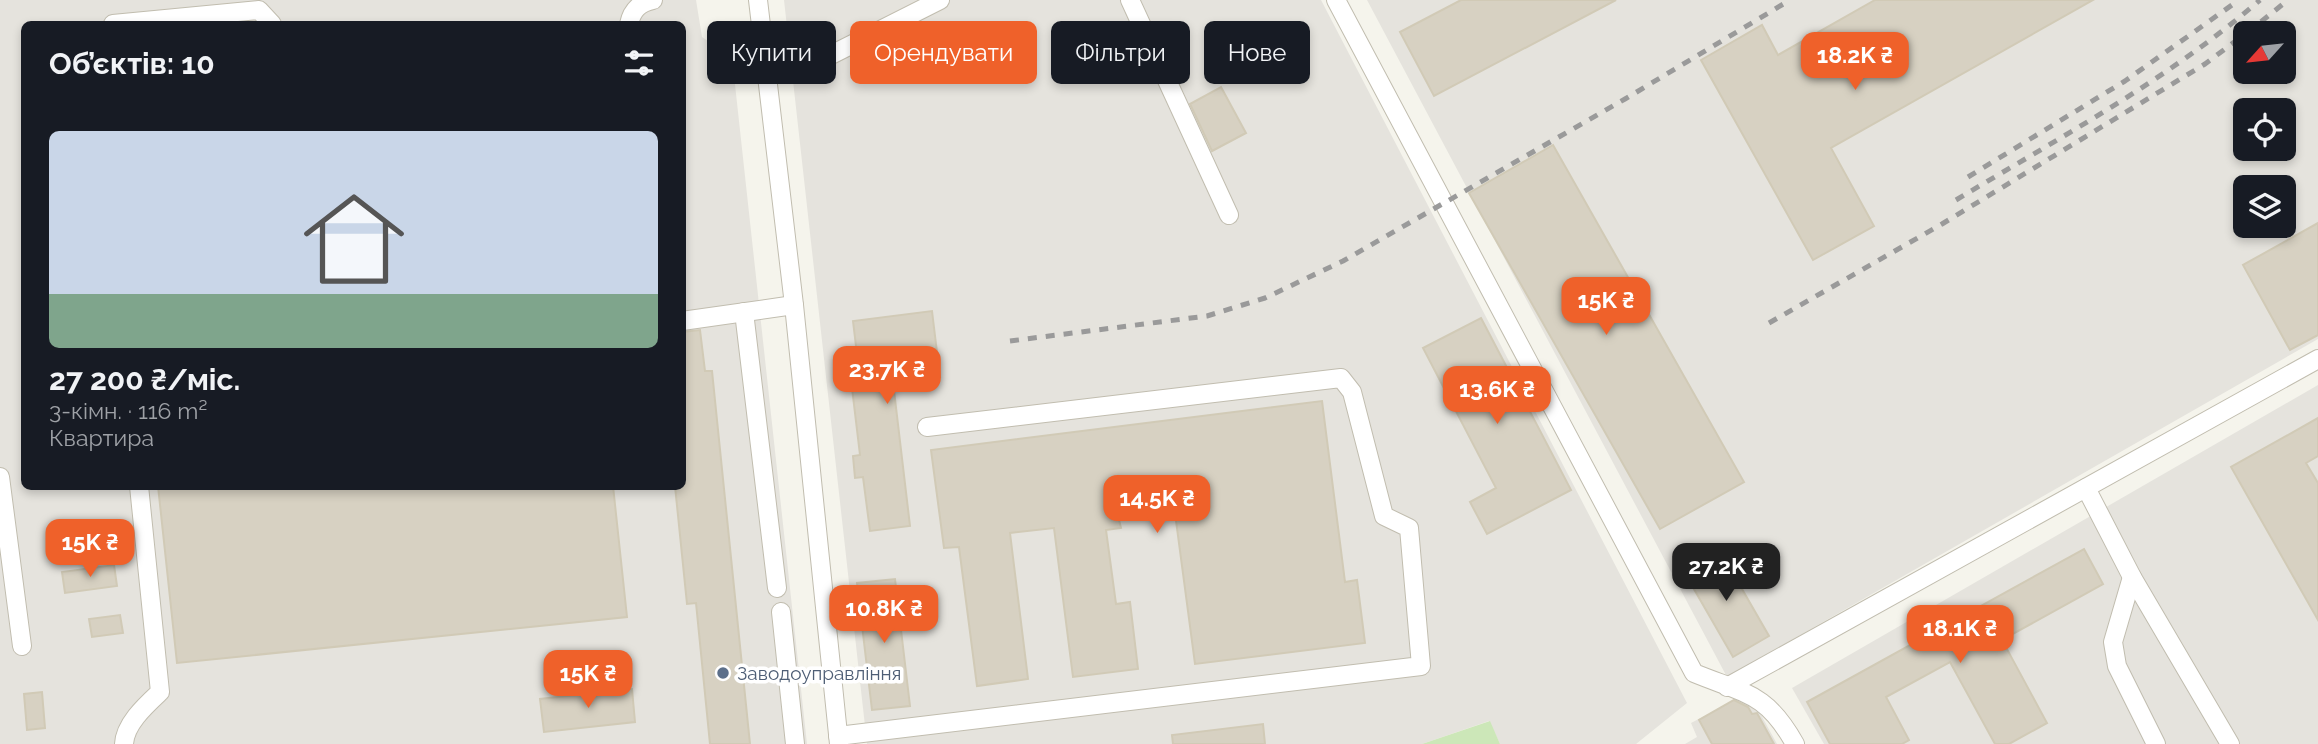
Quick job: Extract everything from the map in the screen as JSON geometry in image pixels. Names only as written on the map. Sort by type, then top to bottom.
[{"type":"street","points":[[630,21],[631,15],[642,2],[653,0]]},
{"type":"street","points":[[758,0],[794,305],[839,740],[1421,666],[1409,528],[1384,516],[1352,392],[1341,378],[927,427]]},
{"type":"street","points":[[836,52],[940,0]]},
{"type":"street","points":[[1130,0],[1229,215]]},
{"type":"street","points":[[1336,0],[1694,673],[1757,697],[1783,722],[1795,744]]},
{"type":"street","points":[[142,21],[259,9],[269,21]]},
{"type":"street","points":[[686,320],[794,305]]},
{"type":"street","points":[[744,312],[776,588]]},
{"type":"street","points":[[1727,687],[2318,359]]},
{"type":"street","points":[[0,477],[22,646]]},
{"type":"street","points":[[2086,488],[2132,577],[2230,744]]},
{"type":"street","points":[[124,744],[125,734],[145,706],[160,692],[139,490]]},
{"type":"street","points":[[2132,577],[2113,642],[2118,666],[2155,744]]},
{"type":"street","points":[[780,612],[795,744]]},
{"type":"shaded area","points":[[0,0],[696,0],[702,37],[707,40],[707,84],[735,84],[807,744],[0,744]]},
{"type":"shaded area","points":[[784,0],[1321,0],[1687,703],[1636,744],[1500,744],[1489,721],[1422,744],[867,744],[793,84],[836,84],[836,21],[786,21]]},
{"type":"shaded area","points":[[1367,0],[2318,0],[2318,339],[1727,677]]},
{"type":"shaded area","points":[[2318,385],[2318,744],[1824,744],[1792,688]]},
{"type":"shaded area","points":[[1749,693],[1777,744],[1685,744],[1697,737],[1691,723]]},
{"type":"green space","points":[[1490,721],[1500,744],[1422,744]]},
{"type":"building","points":[[1461,0],[1616,0],[1434,96],[1400,32]]},
{"type":"building","points":[[1875,0],[2093,0],[1831,148],[1874,226],[1813,260],[1701,60],[1762,25],[1778,55]]},
{"type":"building","points":[[1221,87],[1246,133],[1212,151],[1190,104]]},
{"type":"building","points":[[1553,145],[1744,482],[1660,529],[1469,193]]},
{"type":"building","points":[[2318,223],[2318,335],[2290,350],[2243,265],[2291,238],[2296,238],[2296,235]]},
{"type":"building","points":[[932,311],[940,377],[893,382],[910,526],[870,531],[863,477],[855,478],[853,456],[860,455],[852,388],[847,389],[845,372],[859,371],[853,321]]},
{"type":"building","points":[[1481,318],[1571,490],[1487,534],[1470,502],[1496,488],[1423,348]]},
{"type":"building","points":[[700,330],[705,371],[712,371],[750,744],[710,744],[696,603],[687,604],[675,490],[686,490],[686,332]]},
{"type":"building","points":[[1322,401],[1345,582],[1357,580],[1365,643],[1195,664],[1175,513],[1119,520],[1121,528],[1106,530],[1116,604],[1130,602],[1138,669],[1073,677],[1054,528],[1010,533],[1028,679],[977,686],[959,547],[944,548],[931,450]]},
{"type":"building","points":[[2318,418],[2318,456],[2306,463],[2318,483],[2318,620],[2231,467]]},
{"type":"building","points":[[158,490],[613,490],[627,617],[177,663]]},
{"type":"building","points":[[1719,549],[1769,636],[1733,657],[1683,570]]},
{"type":"building","points":[[2084,549],[2103,584],[2002,640],[2047,723],[2009,744],[1995,744],[1950,662],[1886,697],[1909,740],[1902,744],[1830,744],[1807,702]]},
{"type":"building","points":[[114,565],[117,586],[65,593],[62,572]]},
{"type":"building","points":[[895,579],[910,706],[872,710],[857,583]]},
{"type":"building","points":[[120,615],[123,633],[92,637],[89,619]]},
{"type":"building","points":[[632,689],[635,722],[544,732],[540,699]]},
{"type":"building","points":[[42,692],[45,728],[27,730],[24,694]]},
{"type":"building","points":[[1734,700],[1748,707],[1752,714],[1757,713],[1774,744],[1712,744],[1699,720]]},
{"type":"building","points":[[1263,724],[1265,744],[1173,744],[1172,735]]},
{"type":"railway","points":[[1010,341],[1207,316],[1265,298],[1343,261],[1625,99],[1790,0]]},
{"type":"railway","points":[[1968,177],[2125,81],[2239,0]]},
{"type":"railway","points":[[1956,200],[2151,82],[2225,29],[2260,0]]},
{"type":"railway","points":[[2262,21],[2288,0]]},
{"type":"railway","points":[[1769,323],[1942,224],[2205,64],[2233,43]]},
{"type":"place","name":"Заводоуправління","points":[[723,673]]}]
